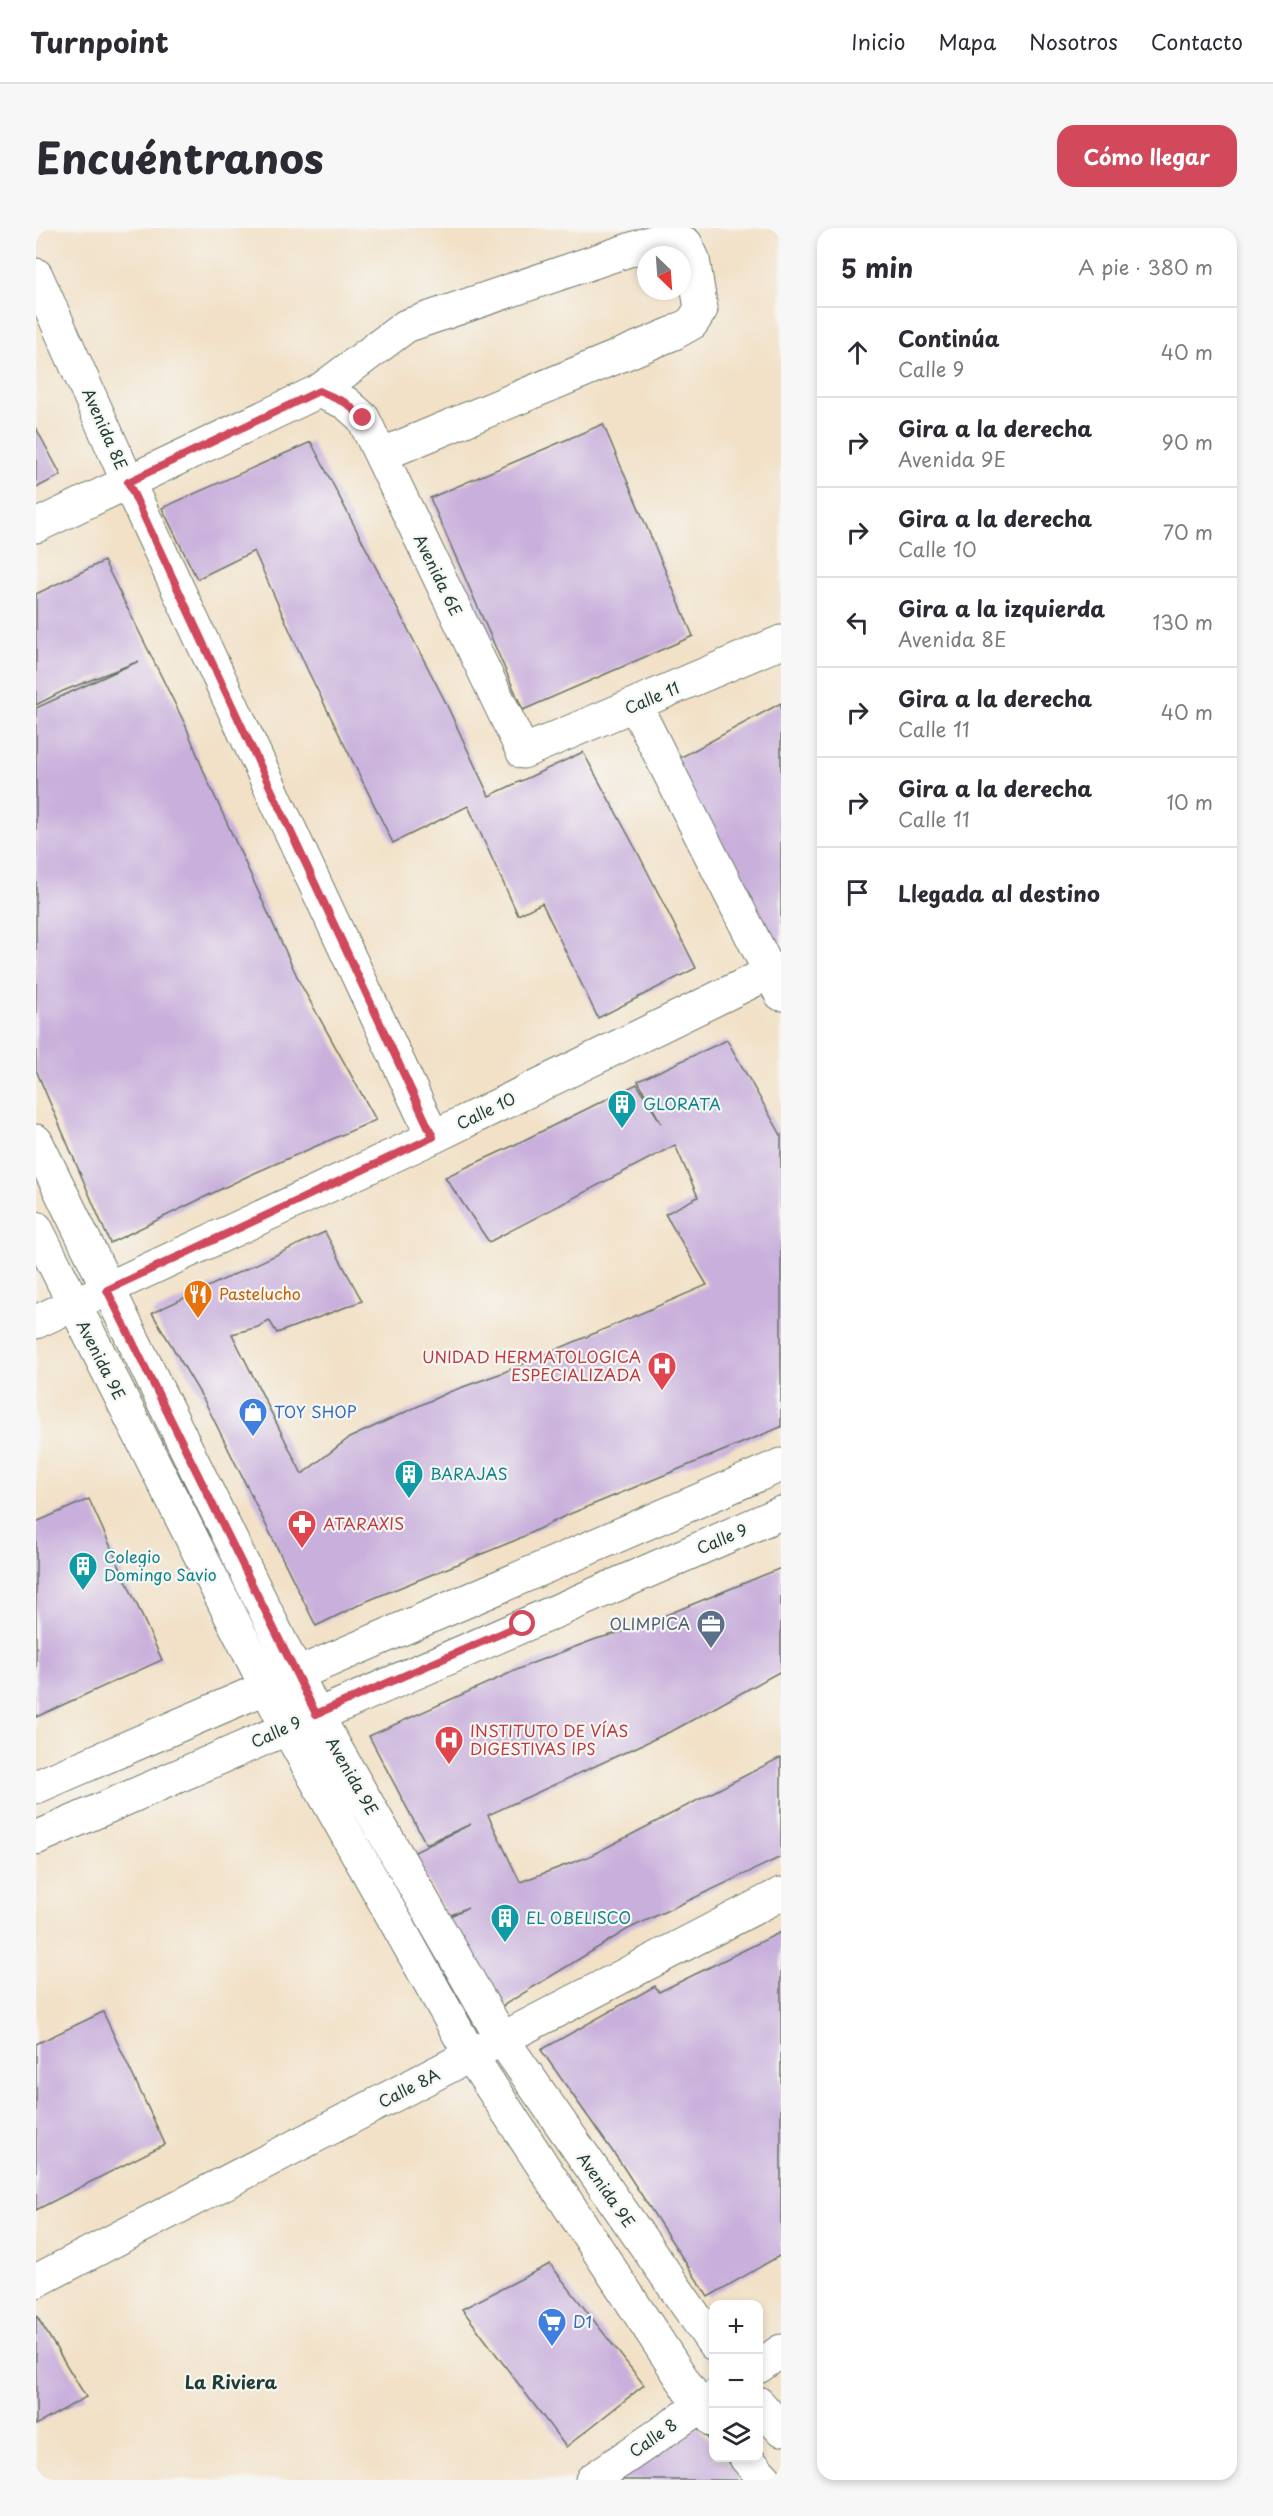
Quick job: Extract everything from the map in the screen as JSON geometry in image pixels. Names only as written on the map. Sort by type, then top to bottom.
[{"type":"street","points":[[36,526],[128,482],[332,397],[406,326],[670,236],[686,244],[693,259],[701,309],[692,322],[674,333],[381,455]]},
{"type":"street","name":"Avenida 8E","points":[[36,275],[128,482],[433,1137]]},
{"type":"street","name":"Avenida 6E","points":[[332,397],[363,418],[523,752]]},
{"type":"street","name":"Calle 11","points":[[523,752],[781,642]]},
{"type":"street","points":[[635,705],[776,983]]},
{"type":"street","name":"Calle 10","points":[[36,1322],[433,1137],[776,983]]},
{"type":"street","name":"Avenida 9E","points":[[36,1141],[107,1290],[281,1679],[287,1728],[471,2056],[709,2408]]},
{"type":"street","name":"Avenida 9E","points":[[36,1228],[73,1305],[281,1679],[316,1714],[502,2039],[709,2337]]},
{"type":"street","points":[[36,1786],[781,1465]]},
{"type":"street","name":"Calle 9","points":[[36,1838],[781,1513]]},
{"type":"street","points":[[504,1584],[523,1624]]},
{"type":"street","name":"Calle 8A","points":[[36,2281],[781,1894]]},
{"type":"street","points":[[763,2364],[781,2351]]},
{"type":"street","name":"Calle 8","points":[[592,2480],[709,2408]]},
{"type":"street","points":[[763,2408],[781,2429]]},
{"type":"street","points":[[750,2462],[766,2480]]},
{"type":"building","points":[[603,424],[693,636],[523,710],[430,498]]},
{"type":"building","points":[[36,428],[61,475],[36,488]]},
{"type":"building","points":[[311,442],[444,699],[489,796],[583,752],[638,853],[696,968],[598,1018],[542,903],[518,915],[468,806],[393,843],[308,671],[254,551],[197,579],[162,508]]},
{"type":"building","points":[[104,561],[185,724],[206,777],[300,983],[376,1120],[250,1175],[110,1243],[36,1070],[36,708],[139,661],[63,691],[36,705],[36,594]]},
{"type":"building","points":[[781,703],[781,980],[676,760]]},
{"type":"building","points":[[727,1040],[781,1135],[781,1427],[565,1516],[516,1540],[367,1601],[316,1626],[204,1400],[152,1313],[325,1232],[362,1301],[277,1333],[269,1320],[258,1327],[232,1334],[302,1474],[349,1438],[449,1392],[502,1373],[707,1285],[665,1214],[698,1197],[675,1145],[489,1242],[445,1177],[637,1084],[661,1123],[638,1081]]},
{"type":"building","name":"Colegio Domingo Savio","points":[[89,1499],[162,1660],[36,1717],[36,1522]]},
{"type":"building","points":[[781,1568],[781,1671],[676,1729],[488,1815],[520,1882],[590,1856],[781,1757],[781,1857],[628,1929],[496,2010],[445,1919],[468,1907],[447,1917],[413,1853],[471,1824],[426,1844],[369,1736],[530,1664],[596,1639],[632,1629]]},
{"type":"building","points":[[781,1932],[781,2255],[708,2297],[620,2162],[541,2050],[655,1986],[659,1992]]},
{"type":"building","points":[[103,2012],[165,2144],[36,2210],[36,2044]]},
{"type":"building","name":"D1","points":[[550,2264],[644,2385],[566,2447],[462,2309]]},
{"type":"building","points":[[36,2315],[86,2397],[36,2425]]},
{"type":"building","points":[[688,2416],[709,2439],[709,2462],[729,2462],[745,2480],[595,2480]]},
{"type":"place","name":"GLORATA","points":[[622,1130]]},
{"type":"place","name":"Pastelucho","points":[[198,1320]]},
{"type":"place","name":"UNIDAD HERMATOLOGICA ESPECIALIZADA","points":[[662,1392]]},
{"type":"place","name":"TOY SHOP","points":[[253,1438]]},
{"type":"place","name":"BARAJAS","points":[[409,1500]]},
{"type":"place","name":"ATARAXIS","points":[[302,1550]]},
{"type":"place","name":"Colegio Domingo Savio","points":[[83,1592]]},
{"type":"place","name":"OLIMPICA","points":[[711,1650]]},
{"type":"place","name":"INSTITUTO DE VÍAS DIGESTIVAS IPS","points":[[449,1766]]},
{"type":"place","name":"EL OBELISCO","points":[[505,1944]]},
{"type":"place","name":"D1","points":[[552,2348]]},
{"type":"district","name":"La Riviera","points":[[231,2383]]},
{"type":"route","points":[[363,418],[346,403],[319,391],[128,482],[433,1137],[107,1290],[316,1714],[523,1624]]}]
